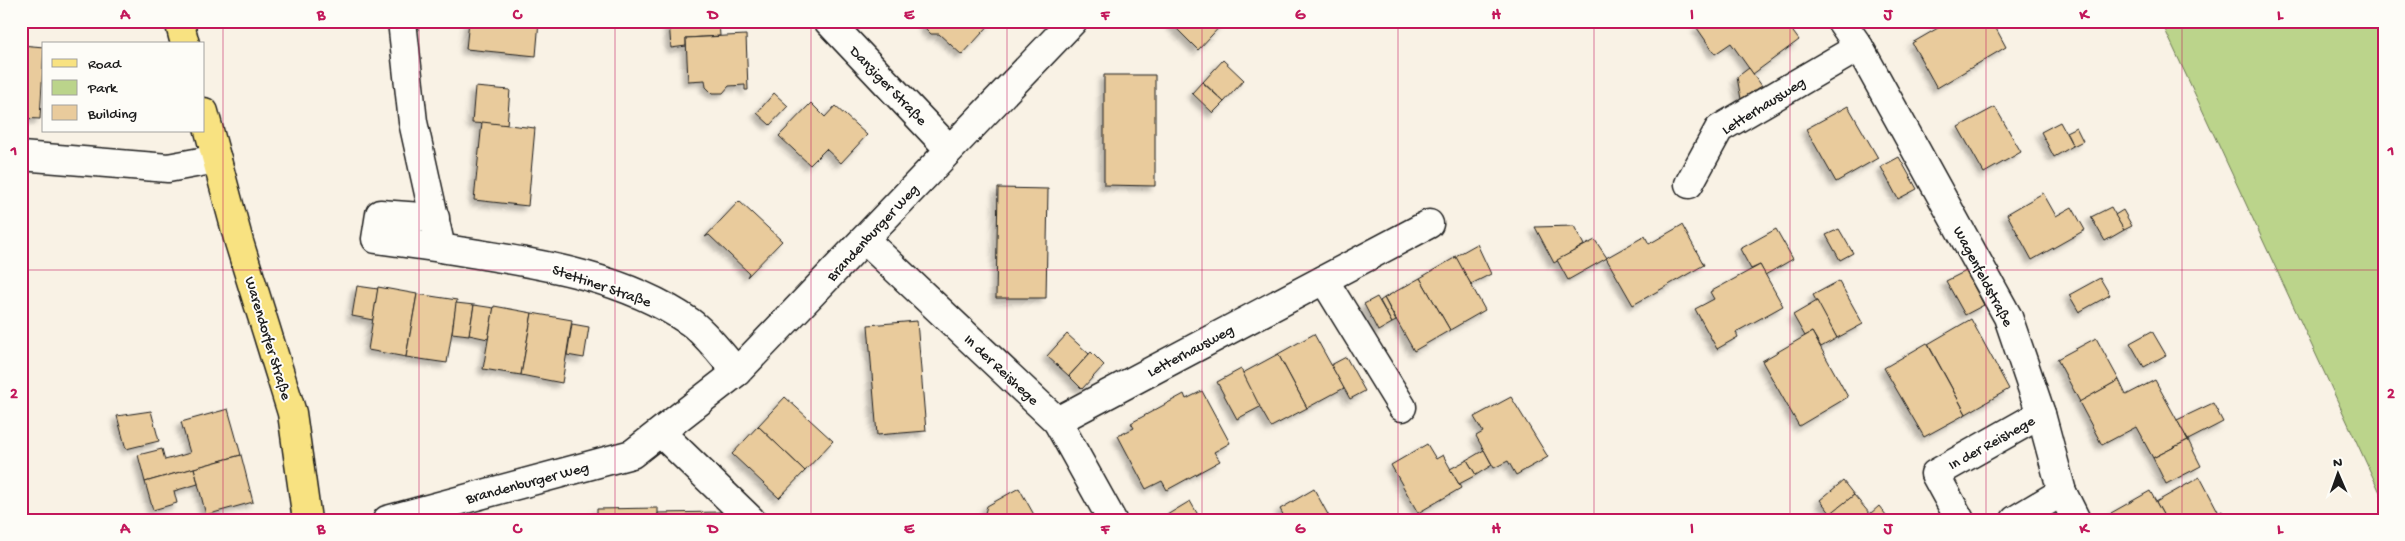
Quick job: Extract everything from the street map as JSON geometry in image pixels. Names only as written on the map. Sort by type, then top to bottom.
[{"type":"main road","points":[[179,21],[184,42]]},
{"type":"main road","name":"Warendorfer Straße","points":[[205,116],[216,159],[292,413],[307,520]]},
{"type":"street","points":[[402,21],[413,122],[441,248]]},
{"type":"street","name":"Danziger Straße","points":[[828,21],[950,149]]},
{"type":"street","name":"Brandenburger Weg","points":[[387,520],[632,454],[661,433],[737,372],[1073,21]]},
{"type":"street","name":"Wagenfeldstraße","points":[[1841,21],[1859,47],[2008,317],[2041,414],[2062,492],[2076,520]]},
{"type":"street","name":"Letterhausweg","points":[[1689,184],[1719,129],[1859,47]]},
{"type":"street","points":[[21,156],[168,168],[216,159]]},
{"type":"street","name":"Stettiner Straße","points":[[435,218],[380,214],[376,239],[562,268],[643,296],[692,323],[737,372]]},
{"type":"street","name":"Letterhausweg","points":[[1057,421],[1429,224]]},
{"type":"street","name":"In der Reishege","points":[[865,240],[1057,421],[1112,520]]},
{"type":"street","points":[[1324,280],[1402,407]]},
{"type":"street","name":"In der Reishege","points":[[1960,520],[1935,474],[2041,414]]},
{"type":"street","points":[[661,433],[751,520]]},
{"type":"street","points":[[2015,520],[2062,492]]},
{"type":"green space","points":[[2161,21],[2384,21],[2384,501]]},
{"type":"building","points":[[469,21],[539,21],[536,56],[466,49]]},
{"type":"building","points":[[669,21],[719,21],[720,36],[686,38],[686,46],[671,48]]},
{"type":"building","points":[[924,21],[993,21],[962,55],[939,34],[931,34],[925,28]]},
{"type":"building","points":[[1169,21],[1225,21],[1198,50]]},
{"type":"building","points":[[1707,21],[1785,21],[1799,40],[1753,74],[1731,43],[1715,54],[1697,28]]},
{"type":"building","points":[[1950,21],[1992,21],[2006,47],[1937,88],[1912,43]]},
{"type":"building","points":[[746,35],[748,90],[745,90],[745,85],[729,86],[723,93],[712,93],[706,87],[705,80],[688,81],[686,38]]},
{"type":"building","points":[[21,45],[42,47],[40,119],[21,118]]},
{"type":"building","points":[[1223,60],[1244,80],[1224,102],[1203,82]]},
{"type":"building","points":[[1749,68],[1762,86],[1741,99],[1737,77]]},
{"type":"building","points":[[1104,75],[1155,75],[1155,186],[1104,185]]},
{"type":"building","points":[[1202,82],[1224,102],[1213,113],[1192,93]]},
{"type":"building","points":[[475,87],[510,90],[507,125],[472,123]]},
{"type":"building","points":[[774,93],[788,106],[770,125],[757,113]]},
{"type":"building","points":[[811,103],[825,117],[835,106],[867,135],[841,163],[826,149],[810,165],[779,136]]},
{"type":"building","points":[[1848,106],[1878,158],[1836,182],[1806,129]]},
{"type":"building","points":[[1995,107],[2021,152],[1984,173],[1958,127]]},
{"type":"building","points":[[482,122],[535,128],[528,206],[474,200]]},
{"type":"building","points":[[2060,122],[2073,146],[2054,157],[2041,132]]},
{"type":"building","points":[[2076,127],[2083,141],[2073,146],[2066,132]]},
{"type":"building","points":[[1899,157],[1917,189],[1898,199],[1881,167]]},
{"type":"building","points":[[998,188],[1048,189],[1046,298],[996,298]]},
{"type":"building","points":[[2043,193],[2056,216],[2072,207],[2085,230],[2032,260],[2007,214]]},
{"type":"building","points":[[739,201],[782,241],[747,277],[749,273],[709,235],[705,237]]},
{"type":"building","points":[[2111,207],[2124,230],[2105,241],[2091,217]]},
{"type":"building","points":[[2123,210],[2132,226],[2124,230],[2115,215]]},
{"type":"building","points":[[1682,225],[1704,265],[1633,305],[1606,258],[1645,236],[1649,244]]},
{"type":"building","points":[[1574,226],[1584,245],[1554,263],[1535,227]]},
{"type":"building","points":[[1776,229],[1793,259],[1765,275],[1760,265],[1751,269],[1740,249]]},
{"type":"building","points":[[1839,229],[1853,253],[1840,260],[1826,235]]},
{"type":"building","points":[[1595,240],[1607,258],[1568,280],[1557,260]]},
{"type":"building","points":[[1477,244],[1491,274],[1471,284],[1454,257]]},
{"type":"building","points":[[1456,257],[1485,310],[1450,330],[1420,278]]},
{"type":"building","points":[[1760,265],[1783,306],[1736,332],[1738,337],[1717,349],[1695,309],[1714,299],[1710,292]]},
{"type":"building","points":[[1966,271],[1984,305],[1965,315],[1946,281]]},
{"type":"building","points":[[1420,278],[1450,330],[1414,351],[1384,298]]},
{"type":"building","points":[[2100,278],[2110,295],[2079,312],[2069,295]]},
{"type":"building","points":[[1839,281],[1863,324],[1837,338],[1813,295]]},
{"type":"building","points":[[357,286],[378,289],[373,320],[352,316]]},
{"type":"building","points":[[378,287],[417,294],[406,357],[368,350]]},
{"type":"building","points":[[417,294],[457,300],[447,363],[406,357]]},
{"type":"building","points":[[1377,297],[1392,323],[1378,331],[1364,304]]},
{"type":"building","points":[[1384,298],[1396,321],[1392,323],[1380,301]]},
{"type":"building","points":[[1817,301],[1837,338],[1821,347],[1812,332],[1805,336],[1793,315]]},
{"type":"building","points":[[456,303],[474,305],[469,335],[452,333]]},
{"type":"building","points":[[474,305],[494,308],[488,339],[469,335]]},
{"type":"building","points":[[494,306],[532,313],[521,375],[483,369]]},
{"type":"building","points":[[532,313],[572,320],[562,383],[521,375]]},
{"type":"building","points":[[1971,319],[2009,389],[1966,414],[1928,344]]},
{"type":"building","points":[[917,321],[926,431],[877,435],[868,325]]},
{"type":"building","points":[[572,324],[589,327],[584,358],[567,355]]},
{"type":"building","points":[[2152,331],[2166,355],[2144,367],[2130,343]]},
{"type":"building","points":[[1812,332],[1848,397],[1799,426],[1762,361]]},
{"type":"building","points":[[1067,334],[1089,354],[1069,376],[1047,356]]},
{"type":"building","points":[[1314,334],[1344,388],[1307,408],[1278,354]]},
{"type":"building","points":[[2096,338],[2119,380],[2080,402],[2057,359]]},
{"type":"building","points":[[1927,343],[1966,414],[1924,437],[1884,368]]},
{"type":"building","points":[[1091,352],[1104,365],[1082,389],[1069,376]]},
{"type":"building","points":[[1278,354],[1307,408],[1271,427],[1241,374]]},
{"type":"building","points":[[1346,357],[1365,391],[1350,399],[1331,365]]},
{"type":"building","points":[[1241,369],[1260,407],[1237,419],[1217,382]]},
{"type":"building","points":[[2119,380],[2126,395],[2155,380],[2188,440],[2153,458],[2136,427],[2102,445],[2079,402]]},
{"type":"building","points":[[1202,391],[1230,443],[1214,452],[1220,461],[1167,490],[1162,481],[1146,489],[1118,436],[1134,428],[1131,423],[1184,394],[1186,399]]},
{"type":"building","points":[[785,397],[833,441],[805,471],[758,426]]},
{"type":"building","points":[[1511,397],[1548,457],[1516,475],[1508,461],[1494,468],[1476,436],[1483,432],[1474,417]]},
{"type":"building","points":[[2213,403],[2223,422],[2188,440],[2177,420]]},
{"type":"building","points":[[228,409],[241,455],[145,482],[138,455],[162,449],[165,460],[190,453],[181,422]]},
{"type":"building","points":[[151,411],[159,441],[126,449],[117,416]]},
{"type":"building","points":[[758,426],[805,471],[779,498],[732,454]]},
{"type":"building","points":[[2188,440],[2201,466],[2166,484],[2153,458]]},
{"type":"building","points":[[1427,444],[1436,459],[1443,455],[1461,488],[1418,513],[1391,465]]},
{"type":"building","points":[[1484,450],[1492,465],[1476,475],[1467,460]]},
{"type":"building","points":[[241,455],[253,502],[206,515],[194,468]]},
{"type":"building","points":[[1467,460],[1476,475],[1459,484],[1450,469]]},
{"type":"building","points":[[194,468],[198,484],[174,491],[177,503],[153,510],[145,482]]},
{"type":"building","points":[[2200,477],[2219,513],[2207,520],[2166,520],[2156,502]]},
{"type":"building","points":[[1843,481],[1854,495],[1831,514],[1820,500]]},
{"type":"building","points":[[1019,488],[1037,520],[983,520],[987,506]]},
{"type":"building","points":[[1314,489],[1331,520],[1286,520],[1280,509]]},
{"type":"building","points":[[2150,491],[2166,520],[2115,520],[2111,513]]},
{"type":"building","points":[[1854,495],[1870,514],[1879,506],[1890,520],[1834,520],[1830,514]]},
{"type":"building","points":[[1190,501],[1201,520],[1163,520],[1162,518]]},
{"type":"building","points":[[658,508],[658,520],[597,520],[597,509]]},
{"type":"building","points":[[2222,511],[2227,520],[2207,520],[2219,513]]},
{"type":"building","points":[[721,512],[721,520],[658,520],[658,513]]},
{"type":"building","points":[[1065,515],[1068,520],[1057,520]]}]
